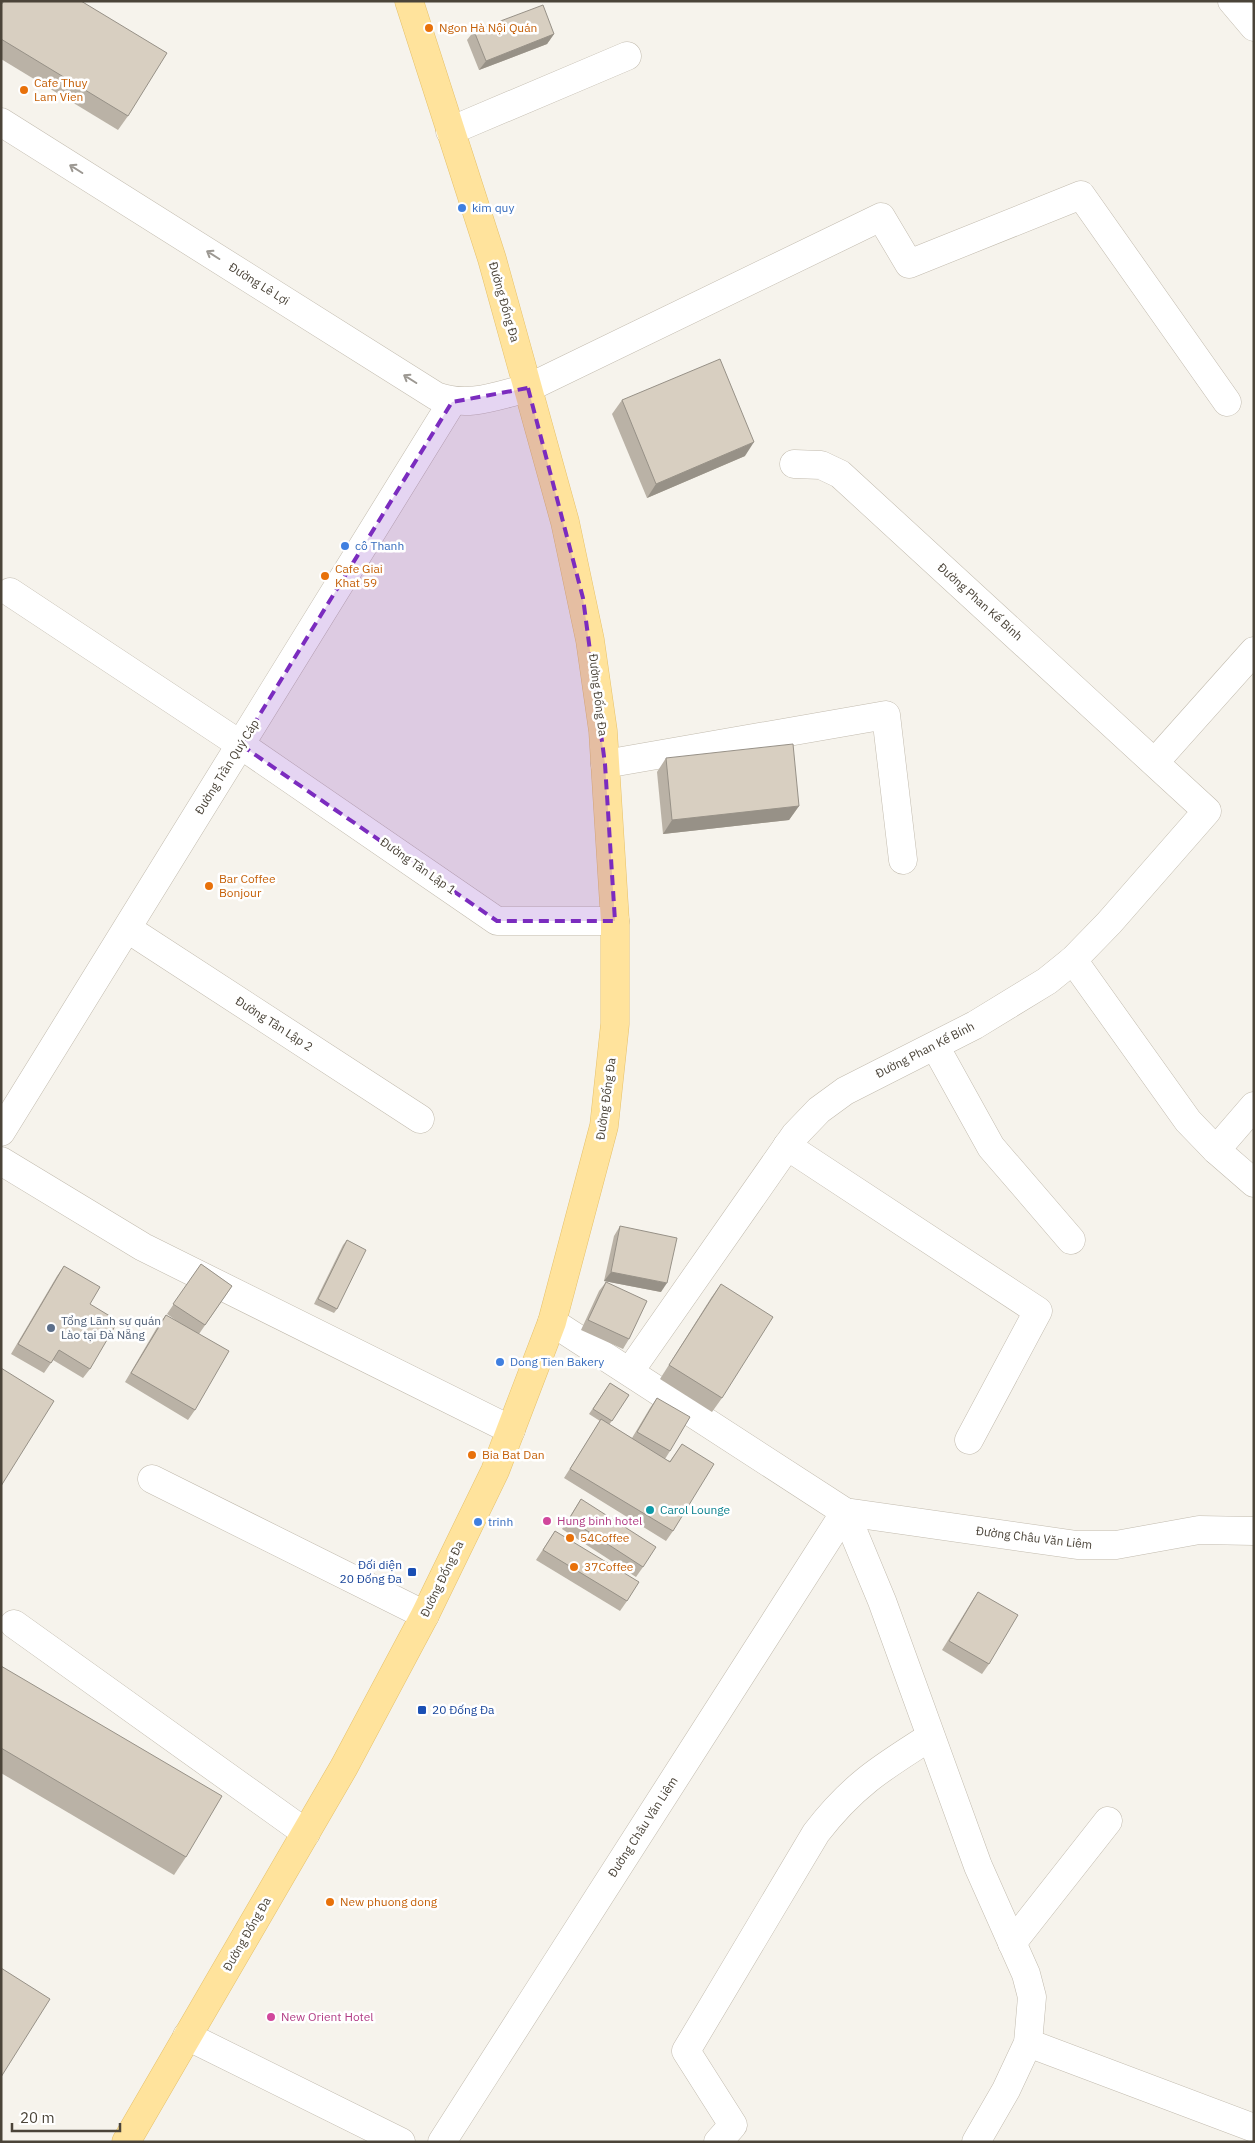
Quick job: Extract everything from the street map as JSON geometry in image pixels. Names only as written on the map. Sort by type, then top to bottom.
[{"type":"main road","name":"Đường Đống Đa","points":[[126,2142],[344,1767],[425,1615],[495,1471],[552,1322],[604,1126],[615,1024],[615,921],[603,731],[583,598],[565,522],[492,259],[408,1]]},
{"type":"street","points":[[1232,1],[1254,26]]},
{"type":"street","points":[[450,131],[627,56]]},
{"type":"street","name":"Đường Lê Lợi","points":[[1,122],[436,396],[452,402],[469,402],[528,388],[881,217],[909,264],[1081,195],[1226,402]]},
{"type":"street","name":"Đường Trần Quý Cáp","points":[[1,1132],[452,402]]},
{"type":"street","name":"Đường Phan Kế Bính","points":[[630,1371],[787,1146],[819,1110],[845,1091],[935,1046],[1017,1001],[1073,960],[1109,923],[1207,811],[840,474],[821,464],[794,464]]},
{"type":"street","name":"Đường Tân Lập 1","points":[[10,592],[241,745],[497,921],[615,921]]},
{"type":"street","points":[[1155,762],[1254,651]]},
{"type":"street","points":[[605,764],[886,715],[903,860]]},
{"type":"street","name":"Đường Tân Lập 2","points":[[128,929],[420,1119]]},
{"type":"street","points":[[1073,960],[1188,1121],[1216,1150],[1254,1183]]},
{"type":"street","points":[[935,1046],[991,1147],[1071,1240]]},
{"type":"street","points":[[1216,1150],[1254,1106]]},
{"type":"street","points":[[787,1146],[1038,1311],[969,1440]]},
{"type":"street","points":[[1,1161],[142,1247],[511,1430]]},
{"type":"street","name":"Đường Châu Văn Liêm","points":[[552,1322],[845,1512],[1078,1545],[1116,1545],[1199,1530],[1254,1531]]},
{"type":"street","points":[[152,1479],[425,1615]]},
{"type":"street","points":[[845,1512],[882,1601],[978,1866],[1026,1974],[1032,1997],[1028,2042],[1006,2090],[976,2142]]},
{"type":"street","name":"Đường Châu Văn Liêm","points":[[442,2142],[845,1512]]},
{"type":"street","points":[[14,1624],[306,1833]]},
{"type":"street","points":[[726,2133],[686,2051],[816,1833],[832,1811],[873,1773],[930,1737]]},
{"type":"street","points":[[1012,1942],[1108,1821]]},
{"type":"street","points":[[187,2036],[401,2142]]},
{"type":"street","points":[[1028,2042],[1254,2128]]},
{"type":"highlighted area","points":[[528,388],[583,598],[605,764],[615,921],[497,921],[241,745],[452,402]]},
{"type":"building","points":[[4,1],[81,1],[167,53],[128,116],[1,39],[1,5]]},
{"type":"building","points":[[543,5],[554,34],[486,61],[474,31]]},
{"type":"building","points":[[720,359],[754,442],[656,484],[622,400]]},
{"type":"building","points":[[793,744],[799,806],[672,820],[666,758]]},
{"type":"building","points":[[620,1226],[677,1238],[667,1283],[611,1272]]},
{"type":"building","points":[[347,1240],[366,1250],[337,1309],[318,1299]]},
{"type":"building","points":[[201,1264],[232,1286],[205,1325],[173,1304]]},
{"type":"building","points":[[64,1266],[100,1287],[90,1304],[118,1321],[90,1369],[59,1350],[51,1363],[18,1344]]},
{"type":"building","points":[[606,1282],[647,1301],[629,1339],[588,1320]]},
{"type":"building","points":[[721,1284],[773,1317],[722,1398],[669,1365]]},
{"type":"building","points":[[166,1315],[229,1351],[195,1410],[131,1373]]},
{"type":"building","points":[[1,1368],[54,1401],[1,1486]]},
{"type":"building","points":[[610,1383],[629,1395],[612,1421],[593,1409]]},
{"type":"building","points":[[657,1398],[690,1417],[670,1451],[637,1432]]},
{"type":"building","name":"Carol Lounge","points":[[601,1419],[670,1462],[682,1444],[714,1464],[673,1531],[570,1469]]},
{"type":"building","points":[[581,1499],[656,1547],[643,1567],[569,1519]]},
{"type":"building","points":[[555,1531],[639,1582],[627,1601],[543,1550]]},
{"type":"building","points":[[978,1592],[1018,1615],[989,1664],[949,1641]]},
{"type":"building","points":[[1,1666],[222,1796],[186,1857],[1,1748]]},
{"type":"building","points":[[1,1968],[50,1999],[1,2077]]},
{"type":"place","name":"Ngon Hà Nội Quán","points":[[429,28]]},
{"type":"place","name":"Cafe Thuy Lam Vien","points":[[24,90]]},
{"type":"place","name":"kim quy","points":[[462,208]]},
{"type":"place","name":"cô Thanh","points":[[345,546]]},
{"type":"place","name":"Cafe Giai Khat 59","points":[[325,576]]},
{"type":"place","name":"Bar Coffee Bonjour","points":[[209,886]]},
{"type":"place","name":"Tổng Lãnh sự quán Lào tại Đà Nẵng","points":[[51,1328]]},
{"type":"place","name":"Dong Tien Bakery","points":[[500,1362]]},
{"type":"place","name":"Bia Bat Dan","points":[[472,1455]]},
{"type":"place","name":"Carol Lounge","points":[[650,1510]]},
{"type":"place","name":"Hung binh hotel","points":[[547,1521]]},
{"type":"place","name":"trinh","points":[[478,1522]]},
{"type":"place","name":"54Coffee","points":[[570,1538]]},
{"type":"place","name":"37Coffee","points":[[574,1567]]},
{"type":"place","name":"Đối diện 20 Đống Đa","points":[[412,1572]]},
{"type":"place","name":"20 Đống Đa","points":[[422,1710]]},
{"type":"place","name":"New phuong dong","points":[[330,1902]]},
{"type":"place","name":"New Orient Hotel","points":[[271,2017]]}]
